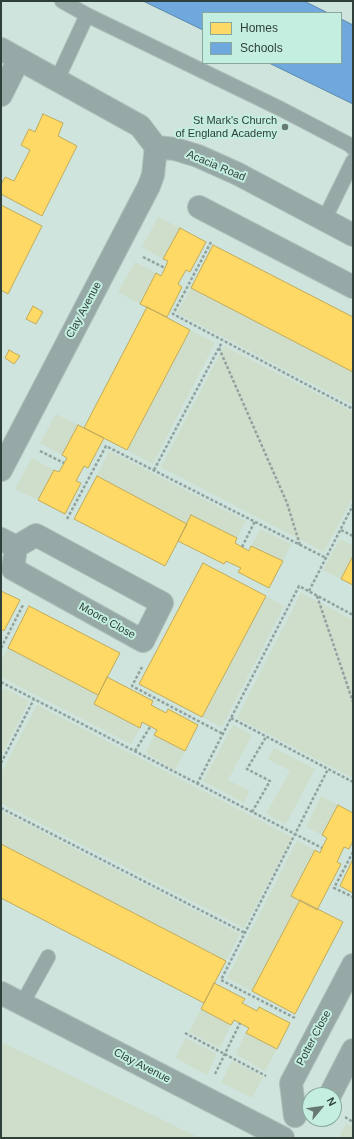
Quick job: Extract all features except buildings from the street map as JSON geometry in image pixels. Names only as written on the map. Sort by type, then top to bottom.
[{"type":"street","points":[[1,95],[10,54],[140,126],[156,147]]},
{"type":"street","name":"Acacia Road","points":[[156,147],[175,149],[198,156],[238,174],[353,235]]},
{"type":"street","name":"Clay Avenue","points":[[1,470],[149,186],[153,175],[156,147]]},
{"type":"street","points":[[199,207],[353,287]]},
{"type":"street","name":"Moore Close","points":[[36,535],[162,602],[143,641],[13,569],[8,543],[36,535]]},
{"type":"street","name":"Potter Close","points":[[302,1110],[291,1083],[353,965]]},
{"type":"street","name":"Clay Avenue","points":[[1,993],[284,1138]]},
{"type":"street","points":[[334,1087],[353,1050]]},
{"type":"street","points":[[284,1138],[302,1113]]},
{"type":"lane","points":[[62,1],[87,15],[281,110],[353,148]]},
{"type":"lane","points":[[57,80],[87,15]]},
{"type":"lane","points":[[324,220],[353,161]]},
{"type":"lane","points":[[22,1004],[48,957]]},
{"type":"path","points":[[214,237],[172,314],[222,342],[353,409]]},
{"type":"path","points":[[141,256],[165,268]]},
{"type":"path","points":[[154,470],[222,342]]},
{"type":"path","points":[[219,348],[287,503],[300,545]]},
{"type":"path","points":[[68,519],[106,446],[326,558]]},
{"type":"path","points":[[39,450],[64,463]]},
{"type":"path","points":[[309,591],[353,505]]},
{"type":"path","points":[[242,547],[255,521]]},
{"type":"path","points":[[341,530],[353,536]]},
{"type":"path","points":[[197,784],[299,586],[353,615]]},
{"type":"path","points":[[316,596],[353,702]]},
{"type":"path","points":[[1,648],[26,599]]},
{"type":"path","points":[[145,661],[132,686],[223,734]]},
{"type":"path","points":[[1,682],[322,848]]},
{"type":"path","points":[[1,763],[34,699]]},
{"type":"path","points":[[231,718],[353,782]]},
{"type":"path","points":[[136,751],[150,726]]},
{"type":"path","points":[[252,812],[270,781],[247,769],[266,737]]},
{"type":"path","points":[[299,1020],[221,980],[328,769]]},
{"type":"path","points":[[1,808],[245,933]]},
{"type":"path","points":[[353,852],[334,888],[353,897]]},
{"type":"path","points":[[213,1077],[240,1024]]},
{"type":"path","points":[[185,1033],[269,1078]]},
{"type":"path","points":[[342,1116],[353,1122]]},
{"type":"green space","points":[[158,217],[180,228],[163,259],[142,247]]},
{"type":"green space","points":[[135,262],[156,273],[140,304],[118,292]]},
{"type":"green space","points":[[191,288],[353,372],[353,405],[177,313]]},
{"type":"green space","points":[[190,330],[215,343],[153,464],[127,450]]},
{"type":"green space","points":[[224,346],[353,412],[353,497],[324,552],[161,467]]},
{"type":"green space","points":[[56,414],[78,425],[62,455],[40,443]]},
{"type":"green space","points":[[109,451],[246,521],[237,538],[192,515],[187,524],[97,476]]},
{"type":"green space","points":[[32,458],[54,470],[38,500],[15,489]]},
{"type":"green space","points":[[260,529],[291,544],[283,561],[251,546]]},
{"type":"green space","points":[[340,539],[353,546],[353,556],[341,579],[323,570]]},
{"type":"green space","points":[[301,593],[353,620],[353,778],[237,718]]},
{"type":"green space","points":[[266,596],[284,606],[222,727],[202,717]]},
{"type":"green space","points":[[8,648],[98,695],[94,704],[140,728],[131,744],[1,677],[1,660]]},
{"type":"green space","points":[[4,688],[29,701],[1,757],[1,694]]},
{"type":"green space","points":[[37,705],[292,837],[244,928],[1,803],[1,773]]},
{"type":"green space","points":[[233,725],[252,735],[228,780],[250,791],[244,803],[203,781]]},
{"type":"green space","points":[[154,735],[185,751],[175,770],[146,753]]},
{"type":"green space","points":[[274,748],[315,769],[286,824],[266,814],[290,771],[268,759]]},
{"type":"green space","points":[[321,796],[338,805],[322,835],[306,827]]},
{"type":"green space","points":[[1,811],[240,934],[226,961],[1,844]]},
{"type":"green space","points":[[297,841],[315,850],[291,895],[300,900],[252,991],[227,978]]},
{"type":"green space","points":[[201,1009],[231,1025],[220,1048],[189,1032]]},
{"type":"green space","points":[[246,1033],[277,1049],[265,1071],[235,1054]]},
{"type":"green space","points":[[185,1038],[217,1054],[207,1075],[176,1058]]},
{"type":"green space","points":[[1,1042],[200,1138],[1,1138]]},
{"type":"green space","points":[[232,1061],[263,1077],[252,1098],[221,1082]]},
{"type":"green space","points":[[346,1123],[353,1127],[353,1138],[339,1138]]},
{"type":"place","name":"St Mark's Church of England Academy","points":[[285,127]]}]
